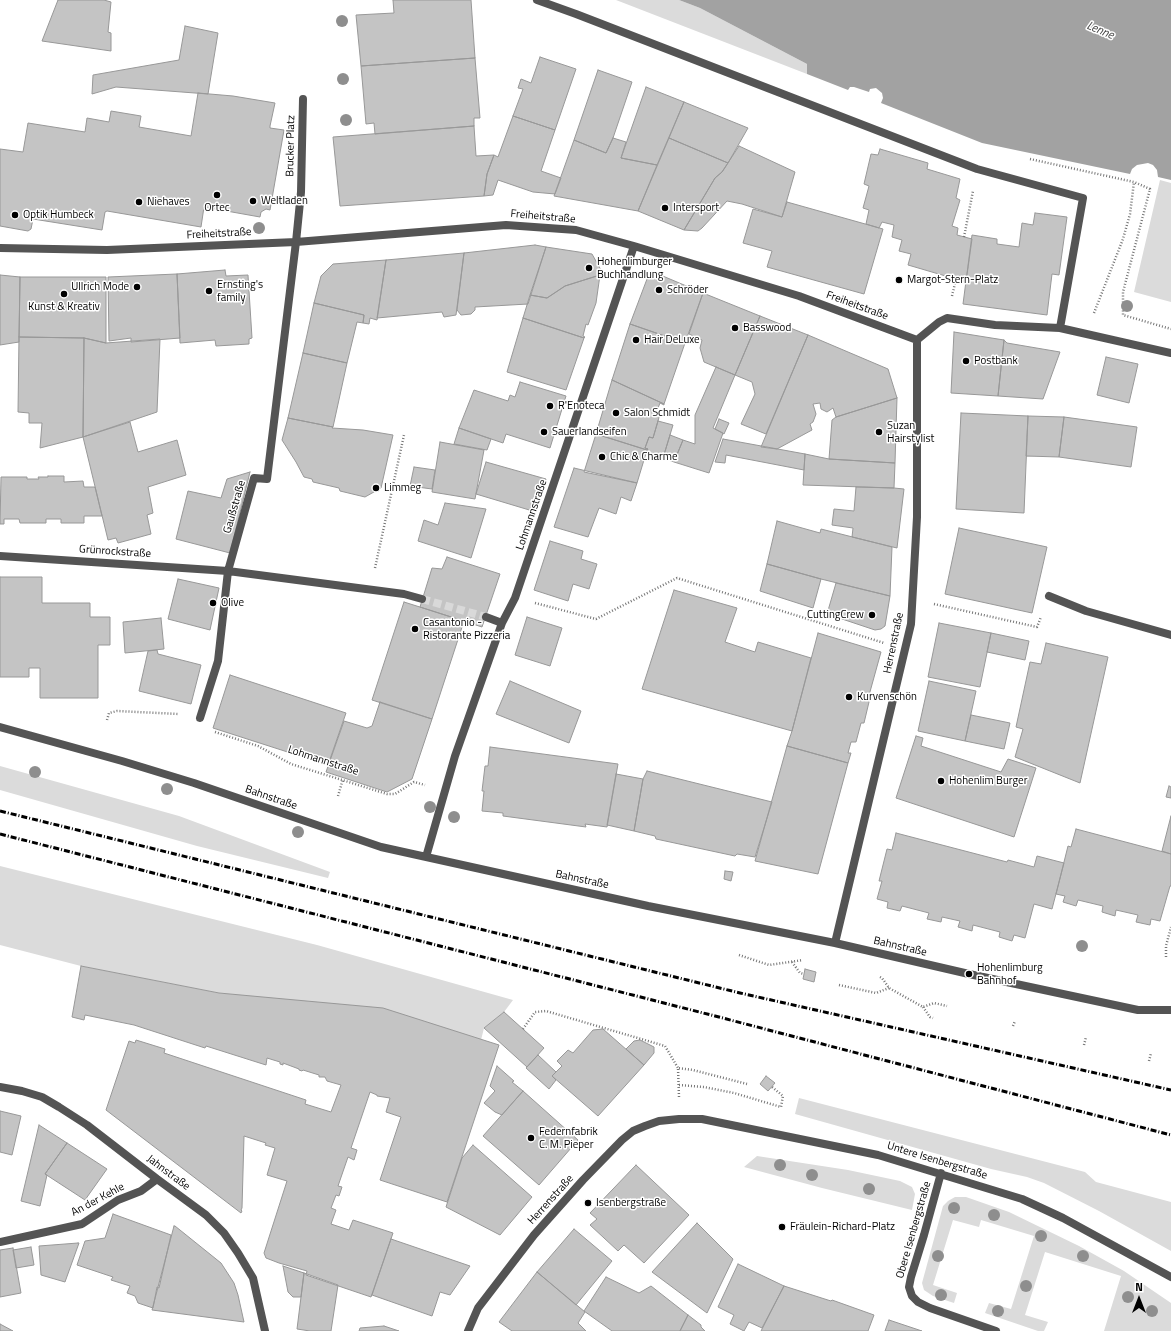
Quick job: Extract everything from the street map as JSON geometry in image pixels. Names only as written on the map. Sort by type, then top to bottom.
[{"type":"street","points":[[537,0],[977,169],[1083,198],[1060,328]]},
{"type":"street","name":"Brucker Platz","points":[[296,242],[301,192],[302,99]]},
{"type":"street","name":"Freiheitstraße","points":[[0,248],[107,250],[296,242],[506,225],[576,230],[799,296],[917,340]]},
{"type":"street","name":"Gaußstraße","points":[[200,718],[218,661],[228,570],[254,478],[267,479],[296,242]]},
{"type":"street","name":"Lohmannstraße","points":[[426,857],[455,756],[502,623],[515,598],[634,246]]},
{"type":"street","points":[[917,340],[939,322],[947,318],[995,326],[1060,328],[1171,353]]},
{"type":"street","name":"Herrenstraße","points":[[835,943],[911,624],[917,517],[917,340]]},
{"type":"street","name":"Grünrockstraße","points":[[0,556],[228,570],[404,594],[422,599]]},
{"type":"street","points":[[1049,596],[1086,610],[1171,635]]},
{"type":"street","points":[[486,617],[502,623]]},
{"type":"street","name":"Bahnstraße","points":[[0,727],[194,783],[381,847],[648,906],[835,943],[969,974],[1138,1010],[1171,1010]]},
{"type":"street","name":"Jahnstraße","points":[[0,1087],[22,1091],[42,1097],[87,1124],[206,1215],[224,1233],[253,1278],[266,1331]]},
{"type":"street","name":"Herrenstraße","points":[[468,1331],[478,1308],[534,1235],[583,1180],[622,1140],[633,1131],[652,1123],[679,1119]]},
{"type":"street","name":"Untere Isenbergstraße","points":[[679,1119],[702,1119],[878,1155],[1022,1199],[1063,1218],[1171,1277]]},
{"type":"street","name":"Obere Isenbergstraße","points":[[941,1173],[911,1277],[909,1287],[912,1296],[918,1302],[930,1308],[996,1331]]},
{"type":"street","name":"An der Kehle","points":[[0,1242],[82,1224],[118,1200],[141,1191],[157,1179]]},
{"type":"path","points":[[964,237],[977,169]]},
{"type":"path","points":[[1086,334],[1123,239],[1130,214],[1134,182]]},
{"type":"path","points":[[370,590],[404,436]]},
{"type":"path","points":[[515,598],[596,619],[677,578],[905,649]]},
{"type":"path","points":[[912,599],[1037,627],[1049,596]]},
{"type":"path","points":[[107,720],[109,713],[117,711],[187,714],[200,718]]},
{"type":"path","name":"Lohmannstraße","points":[[200,718],[210,731],[258,746],[291,764],[387,794],[395,794],[414,782],[446,790]]},
{"type":"path","points":[[338,796],[342,780]]},
{"type":"path","points":[[1166,957],[1166,946],[1171,927]]},
{"type":"path","points":[[739,955],[770,965],[805,960]]},
{"type":"path","points":[[792,962],[800,973],[804,974]]},
{"type":"path","points":[[875,976],[882,978],[889,988],[923,1007],[930,1017],[933,1018]]},
{"type":"path","points":[[839,985],[876,993],[889,988]]},
{"type":"path","points":[[923,1007],[934,1003],[947,1006]]},
{"type":"path","points":[[523,1029],[535,1012],[546,1011],[665,1046],[678,1068],[679,1085],[704,1087],[734,1093],[781,1107],[783,1096],[772,1087]]},
{"type":"path","points":[[1013,1026],[1015,1021]]},
{"type":"path","points":[[1084,1044],[1086,1037]]},
{"type":"path","points":[[1149,1061],[1151,1053]]},
{"type":"path","points":[[678,1068],[693,1070],[746,1084]]},
{"type":"shaded area","points":[[616,0],[679,0],[700,8],[807,64],[807,74]]},
{"type":"shaded area","points":[[1160,180],[1171,183],[1171,302],[1134,292]]},
{"type":"shaded area","points":[[0,766],[179,816],[330,872],[328,878],[197,846],[0,790]]},
{"type":"shaded area","points":[[0,866],[317,945],[513,1000],[504,1012],[484,1028],[481,1040],[219,993],[81,966],[0,945]]},
{"type":"shaded area","points":[[799,1098],[1085,1172],[1096,1182],[1171,1202],[1171,1251],[1099,1211],[1044,1183],[1027,1177],[991,1169],[795,1114]]},
{"type":"shaded area","points":[[757,1156],[848,1170],[900,1181],[912,1187],[915,1194],[912,1210],[744,1167]]},
{"type":"shaded area","points":[[955,1197],[966,1197],[1009,1212],[1079,1246],[1124,1271],[1171,1303],[1171,1331],[1104,1331],[1121,1276],[1045,1252],[1025,1315],[1048,1322],[1044,1331],[1038,1331],[985,1313],[989,1303],[1011,1309],[1034,1236],[981,1220],[979,1227],[953,1220],[933,1285],[957,1293],[954,1303],[933,1296],[924,1290],[922,1283],[943,1206]]},
{"type":"water","name":"Lenne","points":[[679,0],[1171,0],[1171,180],[1158,177],[1157,170],[1153,165],[1148,163],[1137,165],[1132,169],[1130,174],[982,143],[881,103],[883,98],[882,93],[876,88],[870,89],[869,92],[854,87],[850,87],[848,90],[807,74],[807,64],[700,8]]},
{"type":"building","points":[[58,0],[104,0],[111,2],[108,32],[111,33],[111,51],[42,41]]},
{"type":"building","points":[[393,0],[471,0],[475,58],[361,66],[356,15],[394,13]]},
{"type":"building","points":[[185,26],[218,33],[208,94],[116,87],[92,94],[93,75],[179,60]]},
{"type":"building","points":[[540,57],[576,69],[555,130],[513,116],[523,89],[518,88],[521,79],[531,83]]},
{"type":"building","points":[[475,58],[480,118],[474,118],[474,126],[375,134],[374,123],[366,124],[361,66]]},
{"type":"building","points":[[598,70],[632,82],[613,138],[606,153],[574,140]]},
{"type":"building","points":[[646,87],[684,102],[657,165],[621,158]]},
{"type":"building","points":[[198,93],[233,96],[275,103],[270,128],[284,130],[270,210],[266,209],[261,212],[260,217],[204,207],[201,227],[107,211],[105,212],[102,230],[33,219],[31,229],[28,231],[0,226],[0,149],[23,152],[28,123],[85,132],[87,118],[109,122],[111,111],[141,116],[139,127],[191,136]]},
{"type":"building","points":[[684,102],[748,128],[728,163],[669,138]]},
{"type":"building","points":[[513,116],[555,130],[541,171],[561,178],[555,194],[533,192],[498,180],[493,195],[484,196],[487,174],[494,155],[498,157]]},
{"type":"building","points":[[474,126],[476,156],[494,155],[487,174],[484,196],[340,206],[333,137]]},
{"type":"building","points":[[613,138],[626,142],[621,158],[657,165],[638,211],[554,196],[574,140],[606,153]]},
{"type":"building","points":[[669,138],[728,163],[722,172],[715,178],[684,230],[638,211]]},
{"type":"building","points":[[739,146],[795,172],[782,217],[742,204],[727,201],[698,231],[684,230],[715,178],[722,172]]},
{"type":"building","points":[[880,149],[928,163],[927,169],[960,179],[956,198],[960,200],[952,226],[958,228],[957,235],[972,239],[966,282],[908,265],[911,254],[899,251],[902,240],[892,237],[894,225],[882,222],[879,228],[866,224],[869,210],[863,208],[869,186],[864,184],[871,154],[878,155]]},
{"type":"building","points":[[787,202],[883,229],[864,294],[767,267],[772,251],[743,243],[753,209],[782,217]]},
{"type":"building","points":[[1035,213],[1067,217],[1059,275],[1052,274],[1047,315],[963,304],[972,235],[997,239],[997,244],[1019,247],[1022,223],[1033,225]]},
{"type":"building","points":[[535,245],[546,247],[528,304],[475,307],[475,310],[471,314],[461,315],[457,310],[464,253]]},
{"type":"building","points":[[546,247],[592,254],[601,270],[600,275],[565,286],[547,298],[530,295]]},
{"type":"building","points":[[464,253],[456,315],[444,317],[442,312],[377,318],[386,260]]},
{"type":"building","points":[[386,260],[377,320],[370,318],[369,324],[363,323],[364,315],[314,303],[321,276],[333,264]]},
{"type":"building","points":[[225,270],[226,276],[248,275],[252,338],[249,339],[249,344],[216,346],[215,340],[180,343],[177,274]]},
{"type":"building","points":[[177,274],[180,338],[131,342],[131,338],[109,341],[108,277]]},
{"type":"building","points":[[658,274],[703,293],[685,343],[630,324],[647,279]]},
{"type":"building","points":[[0,275],[20,277],[19,342],[0,345]]},
{"type":"building","points":[[600,275],[596,303],[588,325],[586,324],[583,336],[585,337],[584,338],[523,318],[530,295],[547,298],[565,286]]},
{"type":"building","points":[[20,277],[106,277],[106,343],[84,338],[19,337]]},
{"type":"building","points":[[703,293],[760,316],[735,375],[704,362],[700,348],[702,340],[689,334]]},
{"type":"building","points":[[314,303],[364,315],[363,323],[357,322],[347,363],[303,353]]},
{"type":"building","points":[[760,316],[808,335],[766,434],[741,424],[755,394],[752,382],[735,375]]},
{"type":"building","points":[[523,318],[584,338],[566,390],[507,372]]},
{"type":"building","points":[[630,324],[685,343],[664,404],[612,380]]},
{"type":"building","points":[[954,332],[1004,340],[998,396],[951,393]]},
{"type":"building","points":[[808,335],[888,369],[897,398],[836,417],[833,408],[827,412],[821,409],[820,403],[813,404],[816,414],[813,422],[810,424],[812,430],[777,449],[761,447]]},
{"type":"building","points":[[19,337],[84,338],[83,437],[40,448],[42,423],[29,423],[29,413],[18,412]]},
{"type":"building","points":[[84,338],[106,343],[160,339],[157,412],[83,437]]},
{"type":"building","points":[[1004,340],[1007,343],[1060,352],[1043,399],[998,396]]},
{"type":"building","points":[[303,353],[347,363],[333,427],[288,418]]},
{"type":"building","points":[[1106,357],[1138,364],[1129,403],[1097,395]]},
{"type":"building","points":[[716,367],[735,375],[713,428],[723,433],[709,473],[674,462],[683,440],[695,444],[695,415]]},
{"type":"building","points":[[612,380],[664,404],[660,403],[656,413],[660,414],[653,438],[649,437],[645,448],[648,449],[647,450],[596,434]]},
{"type":"building","points":[[520,382],[566,396],[550,448],[506,434],[503,443],[459,428],[474,390],[508,401],[510,395],[515,397]]},
{"type":"building","points":[[897,398],[895,463],[829,459],[832,420],[836,417]]},
{"type":"building","points":[[961,413],[1028,416],[1024,513],[956,509]]},
{"type":"building","points":[[1028,416],[1064,417],[1059,457],[1026,456]]},
{"type":"building","points":[[1064,417],[1137,427],[1131,467],[1059,457]]},
{"type":"building","points":[[288,418],[333,427],[332,428],[363,430],[393,435],[381,488],[365,497],[340,491],[339,488],[313,482],[312,479],[304,477],[282,440]]},
{"type":"building","points":[[719,419],[729,423],[724,434],[715,429]]},
{"type":"building","points":[[658,421],[673,425],[663,458],[646,453],[648,449],[645,448],[649,437],[653,438]]},
{"type":"building","points":[[130,422],[138,452],[177,440],[186,475],[148,487],[153,513],[147,515],[151,534],[118,543],[116,538],[108,540],[83,437]]},
{"type":"building","points":[[459,428],[491,439],[487,450],[454,444]]},
{"type":"building","points":[[596,434],[647,450],[637,483],[584,472]]},
{"type":"building","points":[[670,435],[683,440],[674,462],[663,458]]},
{"type":"building","points":[[723,439],[805,454],[804,470],[726,455],[725,463],[715,462]]},
{"type":"building","points":[[440,442],[484,450],[475,499],[432,492]]},
{"type":"building","points":[[805,454],[829,459],[895,463],[894,488],[803,485]]},
{"type":"building","points":[[486,462],[546,479],[536,512],[476,494]]},
{"type":"building","points":[[414,467],[435,470],[432,489],[410,486]]},
{"type":"building","points":[[574,468],[637,483],[631,501],[621,497],[616,514],[599,508],[588,537],[554,527]]},
{"type":"building","points":[[250,472],[230,553],[176,539],[188,491],[221,498],[227,479]]},
{"type":"building","points":[[64,476],[64,482],[83,481],[84,487],[95,487],[102,516],[84,516],[84,523],[61,523],[61,519],[46,519],[46,523],[20,523],[19,519],[4,519],[4,524],[0,524],[1,477],[27,477],[27,479],[39,479],[38,477]]},
{"type":"building","points":[[856,487],[904,489],[897,548],[852,537],[853,528],[832,525],[834,509],[854,511]]},
{"type":"building","points":[[445,503],[486,509],[471,558],[418,541],[424,520],[438,525]]},
{"type":"building","points":[[777,521],[820,533],[821,529],[892,547],[890,596],[767,564]]},
{"type":"building","points":[[959,528],[1047,547],[1032,613],[945,594]]},
{"type":"building","points":[[550,541],[583,551],[581,559],[597,564],[589,589],[573,584],[568,601],[534,590]]},
{"type":"building","points":[[447,557],[500,574],[482,627],[420,607],[432,568],[442,569]]},
{"type":"building","points":[[767,564],[821,579],[813,608],[760,591]]},
{"type":"building","points":[[0,577],[42,577],[42,603],[90,603],[90,617],[110,617],[110,645],[98,645],[98,698],[40,698],[40,668],[29,668],[29,677],[0,677]]},
{"type":"building","points":[[178,579],[219,588],[210,630],[168,619]]},
{"type":"building","points":[[836,583],[890,596],[885,626],[881,629],[875,630],[827,614]]},
{"type":"building","points":[[674,590],[737,608],[725,642],[755,652],[758,642],[811,658],[792,731],[642,689]]},
{"type":"building","points":[[404,602],[464,621],[432,719],[372,700]]},
{"type":"building","points":[[527,617],[562,628],[550,666],[515,655]]},
{"type":"building","points":[[161,618],[164,649],[125,653],[123,622]]},
{"type":"building","points":[[939,623],[991,633],[980,687],[928,677]]},
{"type":"building","points":[[818,633],[881,652],[868,699],[869,702],[864,723],[861,723],[856,742],[851,742],[848,753],[851,753],[848,763],[787,746]]},
{"type":"building","points":[[991,633],[1029,641],[1025,660],[987,652]]},
{"type":"building","points":[[1046,643],[1108,657],[1080,783],[1015,757],[1023,729],[1016,727],[1030,662],[1041,664]]},
{"type":"building","points":[[157,650],[158,654],[201,665],[191,704],[139,691],[148,651]]},
{"type":"building","points":[[230,675],[346,713],[328,765],[213,728]]},
{"type":"building","points":[[510,681],[581,711],[569,743],[496,714]]},
{"type":"building","points":[[929,681],[976,691],[965,741],[918,731]]},
{"type":"building","points":[[380,702],[432,719],[412,779],[387,792],[326,772],[344,721],[367,728],[372,726]]},
{"type":"building","points":[[971,715],[1010,723],[1004,749],[965,741]]},
{"type":"building","points":[[916,736],[923,738],[921,746],[1001,772],[1008,759],[1036,768],[1014,837],[896,798]]},
{"type":"building","points":[[787,746],[848,763],[818,874],[755,861]]},
{"type":"building","points":[[490,747],[618,764],[607,827],[585,824],[586,827],[503,816],[503,813],[482,811],[484,791],[482,791],[485,766],[488,766]]},
{"type":"building","points":[[647,771],[772,802],[755,857],[737,854],[735,856],[656,839],[655,836],[634,831],[643,779]]},
{"type":"building","points":[[616,774],[643,779],[634,831],[607,825]]},
{"type":"building","points":[[1169,786],[1171,787],[1171,798],[1166,797]]},
{"type":"building","points":[[1171,816],[1171,854],[1162,851]]},
{"type":"building","points":[[1076,829],[1171,854],[1171,886],[1160,921],[1151,919],[1150,925],[1136,922],[1138,915],[1116,910],[1115,916],[1102,912],[1103,906],[1078,900],[1076,906],[1063,902],[1065,896],[1056,894],[1068,846],[1071,847]]},
{"type":"building","points":[[896,833],[1007,862],[1008,860],[1034,867],[1037,856],[1064,863],[1052,909],[1034,904],[1025,938],[1014,935],[1012,941],[999,937],[1000,932],[973,925],[972,931],[958,927],[960,921],[942,917],[941,922],[927,919],[929,913],[902,906],[900,911],[887,908],[888,902],[877,899],[882,881],[879,881],[887,849],[892,850]]},
{"type":"building","points":[[725,871],[733,872],[731,881],[724,879]]},
{"type":"building","points":[[81,966],[219,993],[383,1008],[499,1045],[447,1202],[380,1180],[401,1117],[386,1112],[390,1098],[377,1096],[370,1092],[351,1148],[357,1150],[354,1160],[348,1157],[338,1186],[342,1187],[339,1196],[336,1195],[331,1208],[336,1210],[331,1224],[349,1230],[353,1220],[393,1233],[371,1297],[306,1275],[307,1271],[266,1258],[264,1253],[287,1181],[267,1175],[275,1148],[265,1145],[266,1143],[244,1136],[241,1213],[106,1110],[129,1041],[135,1043],[136,1040],[165,1049],[164,1053],[306,1100],[305,1104],[331,1112],[341,1085],[327,1081],[325,1077],[319,1077],[319,1075],[299,1070],[283,1063],[283,1065],[280,1064],[280,1062],[267,1058],[266,1065],[206,1046],[205,1048],[134,1025],[85,1015],[84,1020],[72,1017]]},
{"type":"building","points":[[805,969],[816,972],[814,982],[803,979]]},
{"type":"building","points":[[504,1012],[544,1048],[527,1067],[484,1028]]},
{"type":"building","points":[[603,1029],[644,1065],[598,1116],[552,1076],[562,1066],[557,1061],[568,1050],[573,1053],[593,1030]]},
{"type":"building","points":[[640,1040],[654,1047],[654,1053],[644,1065],[626,1049],[634,1041]]},
{"type":"building","points":[[538,1055],[556,1072],[552,1076],[556,1080],[549,1089],[526,1068]]},
{"type":"building","points":[[497,1066],[523,1091],[502,1115],[495,1112],[484,1103],[495,1091],[490,1086]]},
{"type":"building","points":[[766,1076],[775,1083],[768,1091],[760,1084]]},
{"type":"building","name":"Federnfabrik C. M. Pieper","points":[[523,1091],[578,1140],[539,1185],[483,1136]]},
{"type":"building","points":[[0,1111],[21,1116],[12,1155],[0,1152]]},
{"type":"building","points":[[39,1125],[67,1143],[45,1174],[47,1175],[40,1206],[21,1201]]},
{"type":"building","points":[[67,1143],[107,1169],[85,1200],[45,1174]]},
{"type":"building","points":[[473,1145],[532,1197],[500,1235],[446,1207],[462,1158]]},
{"type":"building","points":[[636,1165],[689,1215],[644,1263],[624,1245],[618,1251],[590,1225],[597,1219],[590,1213]]},
{"type":"building","points":[[113,1214],[171,1235],[153,1308],[138,1303],[135,1296],[127,1293],[130,1286],[111,1280],[113,1277],[77,1265],[85,1241],[105,1238]]},
{"type":"building","points":[[697,1223],[733,1259],[707,1313],[652,1272]]},
{"type":"building","points":[[174,1226],[221,1263],[234,1283],[244,1322],[152,1310]]},
{"type":"building","points":[[574,1229],[612,1261],[576,1305],[537,1272]]},
{"type":"building","points":[[391,1239],[470,1266],[450,1295],[440,1292],[432,1316],[372,1295]]},
{"type":"building","points":[[79,1243],[65,1282],[41,1275],[39,1246]]},
{"type":"building","points":[[31,1247],[34,1265],[16,1268],[13,1250]]},
{"type":"building","points":[[13,1248],[21,1293],[0,1297],[0,1250]]},
{"type":"building","points":[[738,1264],[784,1286],[762,1328],[749,1322],[744,1331],[730,1324],[734,1315],[718,1307]]},
{"type":"building","points":[[283,1266],[304,1273],[301,1297],[293,1297],[288,1292]]},
{"type":"building","points":[[537,1272],[585,1312],[578,1323],[586,1331],[512,1331],[499,1322]]},
{"type":"building","points":[[304,1273],[338,1285],[331,1331],[310,1331],[297,1329]]},
{"type":"building","points":[[606,1277],[639,1293],[651,1286],[688,1315],[680,1331],[612,1331],[584,1311]]},
{"type":"building","points":[[784,1286],[831,1301],[832,1300],[874,1315],[868,1331],[761,1331]]},
{"type":"building","points":[[688,1315],[701,1325],[705,1331],[680,1331]]},
{"type":"building","points":[[889,1320],[922,1331],[885,1331]]},
{"type":"building","points":[[0,1324],[13,1331],[0,1331]]},
{"type":"building","points":[[384,1326],[399,1331],[359,1331],[360,1328]]},
{"type":"tunnel","points":[[422,599],[486,617]]},
{"type":"railway","points":[[0,811],[740,993],[1171,1090]]},
{"type":"railway","points":[[0,834],[715,1016],[1171,1135]]},
{"type":"place","name":"Ortec","points":[[217,195]]},
{"type":"place","name":"Weltladen","points":[[253,201]]},
{"type":"place","name":"Niehaves","points":[[139,202]]},
{"type":"place","name":"Intersport","points":[[665,208]]},
{"type":"place","name":"Optik Humbeck","points":[[15,215]]},
{"type":"place","name":"Hohenlimburger Buchhandlung","points":[[589,268]]},
{"type":"place","name":"Margot-Stern-Platz","points":[[899,280]]},
{"type":"place","name":"Ullrich Mode","points":[[137,287]]},
{"type":"place","name":"Schröder","points":[[659,290]]},
{"type":"place","name":"Ernsting's family","points":[[209,291]]},
{"type":"place","name":"Kunst & Kreativ","points":[[64,294]]},
{"type":"place","name":"Basswood","points":[[735,328]]},
{"type":"place","name":"Hair DeLuxe","points":[[636,340]]},
{"type":"place","name":"Postbank","points":[[966,361]]},
{"type":"place","name":"R'Enoteca","points":[[550,406]]},
{"type":"place","name":"Salon Schmidt","points":[[616,413]]},
{"type":"place","name":"Sauerlandseifen","points":[[544,432]]},
{"type":"place","name":"Suzan Hairstylist","points":[[879,432]]},
{"type":"place","name":"Chic & Charme","points":[[602,457]]},
{"type":"place","name":"Limmeg","points":[[376,488]]},
{"type":"place","name":"Olive","points":[[213,603]]},
{"type":"place","name":"CuttingCrew","points":[[872,615]]},
{"type":"place","name":"Casantonio - Ristorante Pizzeria","points":[[415,629]]},
{"type":"place","name":"Kurvenschön","points":[[849,697]]},
{"type":"place","name":"Hohenlim Burger","points":[[941,781]]},
{"type":"place","name":"Hohenlimburg Bahnhof","points":[[969,974]]},
{"type":"place","name":"Federnfabrik C. M. Pieper","points":[[531,1138]]},
{"type":"place","name":"Isenbergstraße","points":[[588,1203]]},
{"type":"place","name":"Fräulein-Richard-Platz","points":[[782,1227]]}]
